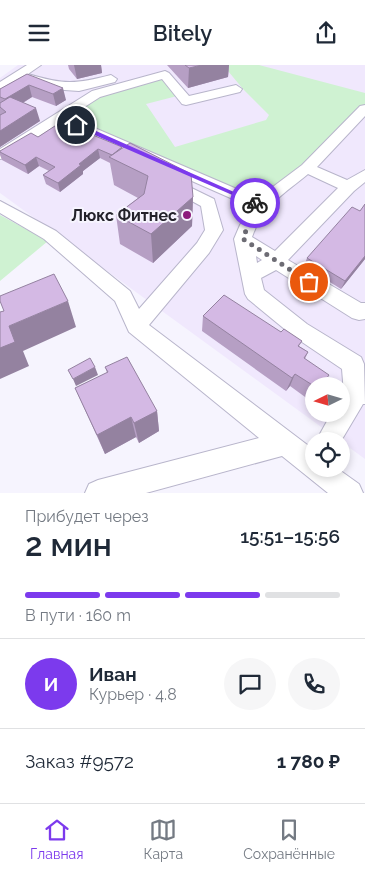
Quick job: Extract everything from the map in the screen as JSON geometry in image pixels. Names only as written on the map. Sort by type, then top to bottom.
[{"type":"lane","points":[[0,87],[35,65]]},
{"type":"lane","points":[[19,75],[50,85],[79,87],[169,65]]},
{"type":"lane","points":[[0,155],[96,94],[165,75],[186,101],[236,89]]},
{"type":"lane","points":[[334,432],[360,394],[353,363],[300,330],[256,294],[243,239],[248,225],[260,205],[307,168],[365,109]]},
{"type":"lane","points":[[60,117],[260,205]]},
{"type":"lane","points":[[136,326],[203,248],[214,230],[208,203],[137,166]]},
{"type":"lane","points":[[307,168],[348,187]]},
{"type":"lane","points":[[252,274],[276,261],[348,187],[365,176]]},
{"type":"lane","points":[[0,206],[50,235],[123,296],[136,326],[305,462]]},
{"type":"lane","points":[[243,239],[359,313],[365,311]]},
{"type":"lane","points":[[98,493],[283,444]]},
{"type":"shaded area","points":[[18,65],[365,65],[365,459],[350,448],[350,432],[328,432],[316,423],[350,423],[350,377],[305,377],[305,415],[0,193],[0,78]]},
{"type":"green space","points":[[223,65],[259,65],[365,93],[365,109],[260,205],[64,119],[101,95],[167,78],[181,95],[146,104],[175,147],[266,120],[269,115],[243,89]]},
{"type":"green space","points":[[0,215],[48,241],[0,281]]},
{"type":"building","points":[[185,65],[202,65],[189,68]]},
{"type":"building","points":[[27,74],[63,88],[53,94],[29,85],[5,99],[0,97],[0,89]]},
{"type":"building","points":[[10,97],[36,108],[0,131],[0,115],[6,112],[0,107],[0,103]]},
{"type":"building","points":[[61,122],[122,147],[112,155],[98,149],[58,183],[43,175],[55,167],[36,157],[25,165],[0,152],[31,133],[38,137]]},
{"type":"building","points":[[130,143],[191,174],[193,197],[151,234],[116,215],[144,194],[148,176],[109,157]]},
{"type":"building","points":[[365,204],[365,256],[345,281],[307,258],[352,207],[360,211]]},
{"type":"building","points":[[54,274],[68,301],[9,326],[15,342],[0,348],[0,312],[4,311],[0,296]]},
{"type":"building","points":[[224,295],[281,332],[284,329],[302,341],[298,346],[308,352],[304,358],[329,375],[328,377],[305,377],[305,380],[295,374],[292,378],[203,316]]},
{"type":"building","points":[[127,357],[157,411],[134,423],[131,417],[97,435],[75,388],[108,372],[105,367]]},
{"type":"building","points":[[90,358],[95,367],[73,379],[68,370]]},
{"type":"way so far","points":[[255,203],[260,205],[248,225],[243,239],[309,282]]},
{"type":"place","name":"Люкс Фитнес","points":[[187,215]]},
{"type":"route","points":[[76,125],[255,203]]}]
